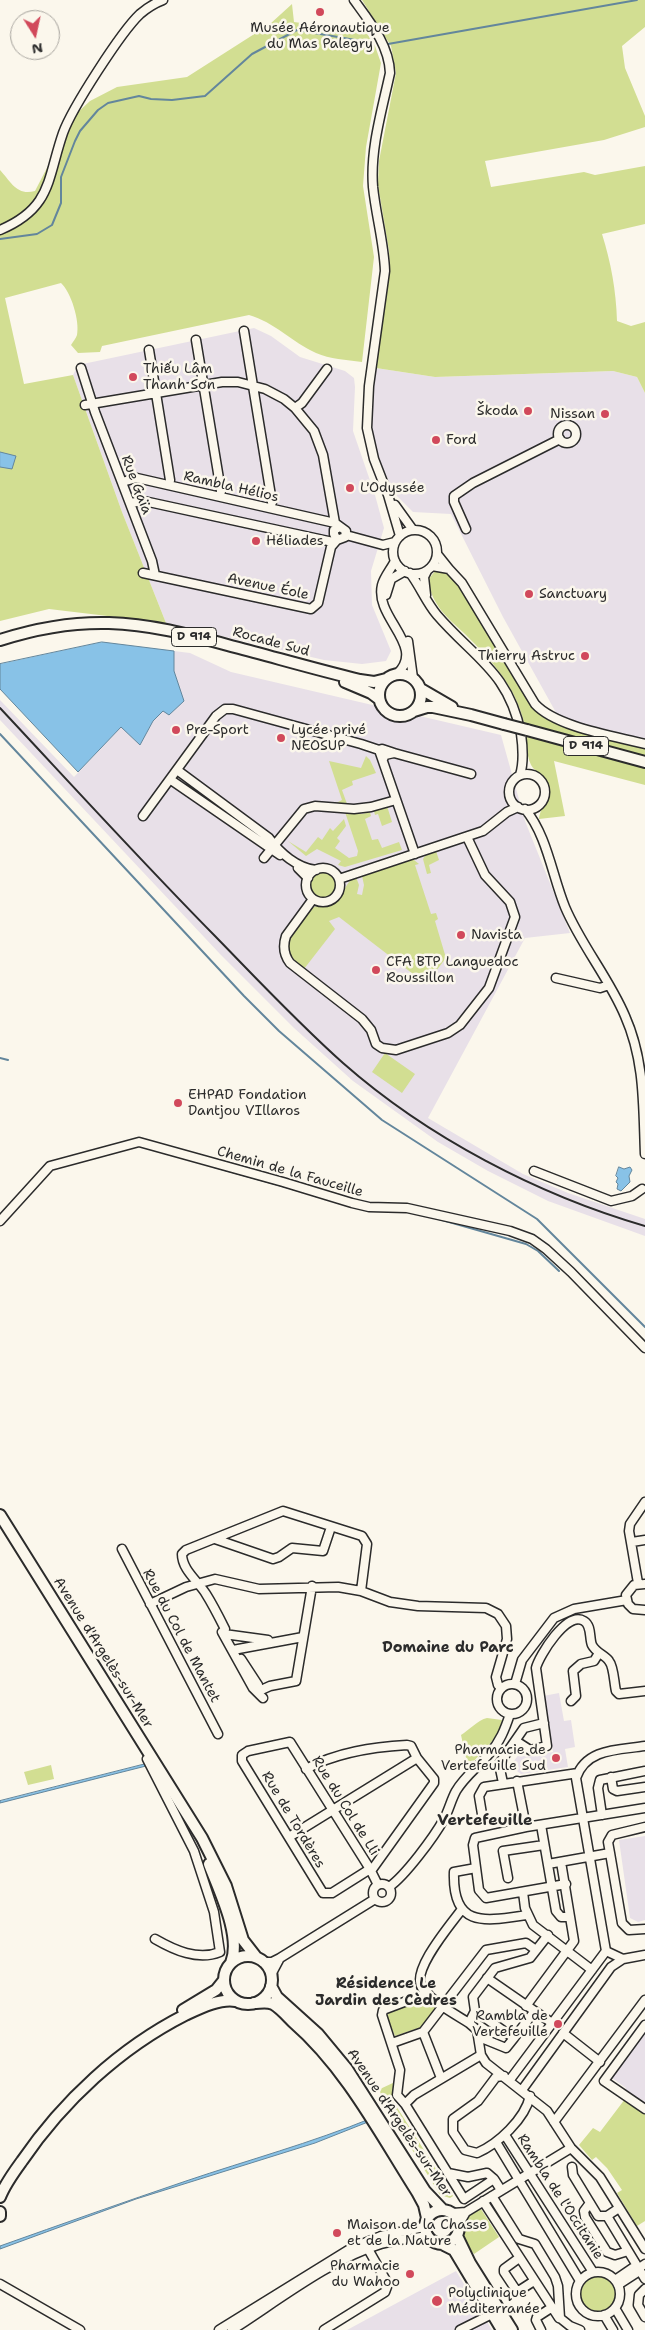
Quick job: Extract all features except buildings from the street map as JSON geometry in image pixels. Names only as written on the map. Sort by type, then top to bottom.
[{"type":"main road","name":"Rocade Sud","points":[[0,641],[36,630],[63,626],[108,623],[132,624],[194,636],[360,680],[374,682],[386,679]]},
{"type":"main road","name":"Rocade Sud","points":[[0,641],[36,634],[86,628],[140,630],[210,644],[339,679],[371,693],[379,700]]},
{"type":"main road","points":[[397,674],[408,675],[413,678],[421,689],[421,701],[414,711],[401,716],[393,715],[382,706],[379,700],[379,688],[386,679],[397,674]]},
{"type":"main road","name":"D 914","points":[[421,689],[436,699],[471,714],[645,762]]},
{"type":"main road","name":"D 914","points":[[414,711],[427,706],[471,714]]},
{"type":"main road","name":"Avenue d'Argelès-sur-Mer","points":[[0,1515],[183,1806],[226,1886],[243,1940],[260,1960]]},
{"type":"main road","name":"Avenue d'Argelès-sur-Mer","points":[[183,1806],[226,1908],[234,1956],[231,1964]]},
{"type":"main road","points":[[0,2180],[52,2112],[94,2072],[135,2039],[216,1990],[224,1980],[231,1964],[243,1957],[260,1960],[271,1975],[271,1986],[265,1997],[254,2004],[230,2000],[212,2004],[187,2014],[138,2044],[110,2065],[55,2117],[27,2153],[0,2197]]},
{"type":"main road","points":[[224,1980],[226,1990],[236,2001]]},
{"type":"main road","name":"Avenue d'Argelès-sur-Mer","points":[[271,1986],[277,1997],[318,2034],[347,2069],[425,2191],[448,2212]]},
{"type":"main road","name":"Avenue d'Argelès-sur-Mer","points":[[254,2004],[265,2002],[273,2004],[307,2034],[327,2055],[367,2112],[417,2192],[424,2205],[426,2227]]},
{"type":"main road","points":[[502,2330],[454,2250],[434,2243],[426,2227],[434,2212],[448,2212],[459,2224],[457,2236],[470,2263],[512,2330]]},
{"type":"main road","points":[[444,2245],[457,2236]]},
{"type":"street","points":[[0,230],[22,219],[34,210],[50,180],[63,132],[72,115],[129,27],[149,7],[163,0]]},
{"type":"street","points":[[354,0],[386,50],[390,73],[373,162],[373,187],[384,253],[384,272],[366,414],[370,449],[388,495],[397,539],[394,558],[382,585],[381,598],[386,613],[405,646],[404,663],[397,674]]},
{"type":"street","points":[[244,331],[272,502]]},
{"type":"street","points":[[196,340],[221,491]]},
{"type":"street","points":[[149,350],[170,480]]},
{"type":"street","name":"Rue Gaïa","points":[[82,368],[88,404],[122,482],[152,561],[155,575]]},
{"type":"street","points":[[295,408],[302,403],[327,369]]},
{"type":"street","points":[[88,404],[222,382],[252,384],[274,393],[295,408],[307,422],[319,442],[337,525],[334,532],[335,541]]},
{"type":"street","points":[[466,529],[454,502],[454,496],[473,483],[560,439]]},
{"type":"street","name":"Rambla Hélios","points":[[122,482],[137,478],[337,525]]},
{"type":"street","points":[[388,495],[413,530]]},
{"type":"street","points":[[130,503],[144,501],[335,541],[342,540],[346,536]]},
{"type":"street","points":[[337,525],[345,530],[346,536]]},
{"type":"street","points":[[383,545],[413,530],[426,532],[431,536],[437,546],[437,554],[429,568],[424,588],[429,604]]},
{"type":"street","points":[[346,536],[383,545],[408,572],[442,621],[483,662],[508,693],[517,716],[523,757],[520,775],[510,786],[511,800],[507,812]]},
{"type":"street","name":"Avenue Éole","points":[[143,574],[155,575],[311,610],[318,603],[335,541]]},
{"type":"street","points":[[437,554],[462,583],[535,704],[542,712],[558,720],[645,744]]},
{"type":"street","points":[[413,678],[410,645],[387,605],[386,595],[391,580],[408,572],[429,568],[449,569]]},
{"type":"street","points":[[143,816],[216,716],[226,709],[233,708],[471,774]]},
{"type":"street","points":[[379,750],[415,854]]},
{"type":"street","points":[[383,759],[385,755],[394,753]]},
{"type":"street","points":[[523,757],[533,774],[542,781],[545,787],[544,798],[536,807],[536,824],[572,921],[626,1017],[638,1052],[643,1071],[645,1154]]},
{"type":"street","points":[[177,770],[270,838],[272,847],[302,870],[308,878]]},
{"type":"street","points":[[520,775],[533,774]]},
{"type":"street","points":[[171,780],[303,867],[316,870],[330,869],[340,879],[340,890],[334,899],[326,902],[313,899],[307,892],[308,878],[316,870]]},
{"type":"street","points":[[264,858],[304,809],[310,807],[371,808],[396,800]]},
{"type":"street","points":[[511,800],[536,824]]},
{"type":"street","points":[[340,879],[483,831],[507,812],[521,808],[536,807]]},
{"type":"street","points":[[313,899],[286,936],[284,943],[286,957],[290,963],[362,1019],[371,1030],[376,1044],[382,1048],[396,1050],[448,1033],[460,1025],[490,988],[515,917],[510,902],[485,875],[467,837]]},
{"type":"street","points":[[556,978],[600,988],[609,985]]},
{"type":"street","name":"Chemin de la Fauceille","points":[[0,1221],[50,1166],[139,1142],[352,1203],[369,1207],[407,1208],[510,1231],[532,1239],[571,1272],[645,1348]]},
{"type":"street","points":[[534,1171],[611,1201],[635,1195],[644,1188]]},
{"type":"street","points":[[626,1600],[628,1591],[643,1584],[632,1542],[630,1524],[645,1502]]},
{"type":"street","points":[[312,1586],[296,1681],[270,1686],[261,1695],[253,1688],[235,1659],[233,1650],[201,1595],[198,1584],[191,1576],[182,1559],[182,1554],[186,1550],[283,1511],[362,1536],[366,1539],[361,1591]]},
{"type":"street","points":[[215,1539],[273,1559],[279,1558],[292,1548],[323,1551],[330,1527]]},
{"type":"street","points":[[632,1542],[645,1540]]},
{"type":"street","name":"Rue du Col de Mantet","points":[[122,1549],[218,1734]]},
{"type":"street","points":[[150,1604],[186,1587],[215,1578],[259,1589],[312,1586],[338,1587],[361,1591],[390,1602],[430,1607],[486,1608],[498,1614],[506,1626],[507,1640],[496,1677],[498,1685],[502,1688]]},
{"type":"street","points":[[626,1600],[633,1609],[644,1611],[645,1620]]},
{"type":"street","points":[[514,1684],[522,1660],[554,1618],[574,1609],[626,1600]]},
{"type":"street","points":[[516,1741],[530,1750],[547,1746],[536,1668],[554,1636],[561,1628],[580,1620],[585,1621],[589,1627],[592,1645],[610,1662],[616,1691],[619,1694],[645,1690]]},
{"type":"street","points":[[224,1634],[272,1641]]},
{"type":"street","points":[[233,1650],[272,1641],[303,1637]]},
{"type":"street","points":[[571,1701],[576,1696],[572,1676],[575,1667],[594,1661],[599,1653]]},
{"type":"street","points":[[514,1684],[525,1691],[527,1700],[521,1711],[510,1714],[498,1705],[498,1695],[502,1688],[514,1684]]},
{"type":"street","points":[[527,1700],[540,1698]]},
{"type":"street","points":[[389,1887],[437,1831],[456,1792],[466,1777],[490,1754],[500,1740],[506,1729],[510,1714]]},
{"type":"street","points":[[503,1783],[499,1764],[528,1726],[544,1723]]},
{"type":"street","name":"Rue du Col de Lli","points":[[290,1742],[378,1884]]},
{"type":"street","name":"Rue de Tordères","points":[[290,1742],[248,1751],[242,1755],[242,1761],[323,1893],[332,1893],[370,1870]]},
{"type":"street","points":[[306,1769],[317,1763],[370,1747],[407,1744],[411,1746],[434,1783],[370,1870]]},
{"type":"street","points":[[611,1967],[604,1953],[577,1791],[578,1773],[585,1761],[592,1756],[645,1746]]},
{"type":"street","points":[[289,1838],[417,1758]]},
{"type":"street","points":[[147,1760],[194,1851],[208,1892],[220,1952],[202,1954],[177,1951],[155,1939]]},
{"type":"street","points":[[602,1815],[598,1782],[602,1778],[645,1771]]},
{"type":"street","points":[[483,1820],[478,1796],[480,1790],[503,1783],[578,1773]]},
{"type":"street","points":[[611,1777],[614,1789],[617,1791],[645,1787]]},
{"type":"street","points":[[517,1781],[526,1827]]},
{"type":"street","points":[[566,1884],[486,1898],[479,1890],[473,1845],[475,1838],[526,1827],[645,1808]]},
{"type":"street","points":[[540,1825],[559,1915],[570,1917]]},
{"type":"street","points":[[645,1827],[612,1835],[608,1842],[622,1923],[629,1930],[645,1929]]},
{"type":"street","points":[[508,1878],[503,1851],[544,1844]]},
{"type":"street","points":[[548,1864],[610,1853]]},
{"type":"street","points":[[526,2006],[574,1941],[561,1862]]},
{"type":"street","points":[[476,1868],[454,1872],[458,1902],[462,1909],[482,1921],[527,1915]]},
{"type":"street","points":[[378,1884],[384,1884],[389,1887],[391,1892],[388,1899],[382,1902],[376,1899],[373,1891],[378,1884]]},
{"type":"street","points":[[523,1892],[527,1915],[533,1925],[592,1970]]},
{"type":"street","points":[[260,1960],[272,1962],[280,1958],[376,1899]]},
{"type":"street","points":[[462,1909],[421,1967],[419,1980],[421,1987],[444,2007],[478,2030],[482,2055],[486,2063],[547,2111],[571,2148],[600,2177],[645,2249]]},
{"type":"street","points":[[468,2023],[476,2011],[474,1997],[495,1968],[530,1958],[548,1935]]},
{"type":"street","points":[[392,2043],[423,2032],[486,1950],[526,1943],[536,1950]]},
{"type":"street","points":[[604,1953],[623,1959]]},
{"type":"street","points":[[507,2078],[552,2023],[604,1953]]},
{"type":"street","points":[[522,2090],[611,1967],[623,1959],[645,1955]]},
{"type":"street","points":[[271,1975],[280,1958]]},
{"type":"street","points":[[487,1978],[552,2023]]},
{"type":"street","points":[[428,1993],[383,2010],[382,2015],[400,2070],[397,2095],[406,2104],[464,2198],[494,2180]]},
{"type":"street","points":[[554,2122],[644,2003]]},
{"type":"street","points":[[476,2011],[514,2038]]},
{"type":"street","points":[[479,2037],[506,2048],[534,2012]]},
{"type":"street","points":[[645,2025],[604,2080],[645,2109]]},
{"type":"street","points":[[423,2032],[441,2078]]},
{"type":"street","points":[[564,2034],[600,2062]]},
{"type":"street","points":[[406,2104],[414,2095],[482,2055]]},
{"type":"street","points":[[507,2078],[496,2076],[478,2101],[453,2119],[451,2125],[453,2132],[465,2150],[471,2153],[484,2150],[505,2135],[527,2105],[530,2096]]},
{"type":"street","name":"Rambla de l'Occitanie","points":[[505,2135],[593,2272]]},
{"type":"street","name":"Rambla de l'Occitanie","points":[[496,2142],[580,2281]]},
{"type":"street","points":[[459,2224],[466,2212],[571,2148]]},
{"type":"street","points":[[572,2168],[573,2175],[598,2216],[608,2216],[619,2208]]},
{"type":"street","points":[[448,2172],[468,2177],[487,2173],[501,2190]]},
{"type":"street","points":[[492,2196],[519,2239],[536,2244],[555,2277],[558,2286],[560,2318]]},
{"type":"street","points":[[483,2202],[551,2308],[567,2329],[580,2330]]},
{"type":"street","points":[[590,2204],[584,2211],[585,2218],[607,2252],[615,2256],[628,2251]]},
{"type":"street","points":[[448,2212],[466,2212]]},
{"type":"street","points":[[608,2216],[628,2251],[642,2266],[645,2279]]},
{"type":"street","points":[[232,2330],[320,2274],[368,2249],[426,2227]]},
{"type":"street","points":[[219,2330],[350,2249],[381,2236],[426,2227]]},
{"type":"street","points":[[324,2330],[385,2292],[388,2284],[368,2249]]},
{"type":"street","points":[[519,2258],[504,2269],[504,2272],[516,2290],[520,2290],[534,2281]]},
{"type":"street","points":[[617,2282],[638,2272],[642,2266]]},
{"type":"street","points":[[593,2272],[607,2274],[617,2282],[620,2295],[615,2308],[604,2315],[591,2314],[580,2306],[576,2296],[580,2281],[593,2272]]},
{"type":"street","points":[[0,2284],[80,2330]]},
{"type":"street","points":[[645,2289],[639,2295],[638,2305],[645,2317]]},
{"type":"street","points":[[541,2330],[536,2320],[537,2317],[551,2308]]},
{"type":"street","points":[[615,2308],[628,2330]]},
{"type":"street","points":[[460,2330],[492,2314]]},
{"type":"street","points":[[604,2315],[613,2330]]},
{"type":"shaded area","points":[[254,328],[271,336],[300,357],[345,371],[354,378],[353,431],[384,528],[371,571],[372,605],[391,651],[386,661],[362,664],[324,660],[166,623],[122,512],[73,375],[78,365]]},
{"type":"shaded area","points":[[376,368],[435,377],[613,371],[637,377],[645,393],[645,739],[559,718],[503,617],[451,514],[413,512],[395,494],[379,461],[374,443],[371,416]]},
{"type":"shaded area","points":[[174,651],[190,653],[231,672],[501,735],[525,821],[570,933],[525,938],[428,1118],[523,1174],[568,1193],[645,1219],[645,1236],[548,1201],[488,1171],[438,1142],[353,1081],[294,1028],[220,954],[0,720],[0,700],[74,777],[121,727],[140,745],[153,721],[163,710],[174,671]]},
{"type":"shaded area","points":[[559,1693],[564,1721],[571,1720],[575,1747],[565,1749],[568,1767],[521,1774],[510,1766],[520,1753],[526,1757],[553,1752],[543,1696]]},
{"type":"shaded area","points":[[645,1836],[645,1920],[638,1922],[630,1918],[619,1840]]},
{"type":"shaded area","points":[[645,2033],[645,2102],[640,2099],[638,2102],[624,2091],[626,2088],[612,2078]]},
{"type":"shaded area","name":"Polyclinique Méditerranée","points":[[456,2271],[492,2330],[347,2330]]},
{"type":"green space","points":[[362,0],[645,0],[645,27],[622,46],[625,68],[645,116],[645,127],[604,140],[485,161],[491,187],[584,172],[595,175],[645,166],[645,224],[602,234],[616,298],[617,321],[631,326],[645,322],[645,393],[637,377],[613,371],[435,377],[376,368],[390,271],[389,251],[378,185],[379,161],[396,73],[391,46]]},
{"type":"green space","points":[[292,4],[294,22],[366,32],[375,46],[381,63],[366,147],[363,186],[374,257],[362,362],[332,358],[316,353],[267,322],[249,315],[102,346],[100,352],[78,353],[71,345],[78,329],[76,315],[68,293],[61,283],[5,298],[24,384],[73,375],[122,512],[166,623],[49,609],[0,621],[0,170],[19,190],[23,192],[35,191],[50,162],[61,128],[90,101],[117,87],[187,77],[270,24]]},
{"type":"green space","points":[[435,571],[449,574],[460,585],[532,706],[542,714],[569,727],[645,747],[645,756],[524,723],[515,698],[502,675],[437,604],[428,580]]},
{"type":"green space","points":[[525,734],[645,767],[645,785],[554,761],[565,816],[539,819],[549,790],[544,778],[533,768],[529,761]]},
{"type":"green space","points":[[366,756],[376,773],[352,781],[353,785],[342,790],[347,804],[336,803],[342,800],[329,761],[361,768]]},
{"type":"green space","points":[[387,806],[392,822],[382,826],[378,814],[375,815],[374,811]]},
{"type":"green space","points":[[345,812],[362,814],[370,812],[371,816],[365,819],[372,840],[378,839],[382,848],[399,842],[402,850],[345,867],[338,865],[341,861],[317,849],[306,856],[288,841],[306,852],[318,837],[322,840],[330,828],[333,831],[344,819],[346,826],[337,838],[340,841],[335,848],[349,858],[357,856],[358,851]]},
{"type":"green space","points":[[436,851],[439,860],[429,865],[431,873],[427,874],[423,859],[425,856]]},
{"type":"green space","points":[[411,860],[419,864],[415,865],[431,914],[436,913],[438,919],[435,921],[446,958],[426,984],[339,917],[329,921],[335,929],[304,969],[297,963],[289,952],[288,942],[293,930],[308,910],[331,904],[337,900],[349,882],[356,877],[359,885],[357,894],[362,895],[364,885],[362,876]]},
{"type":"green space","points":[[323,872],[333,875],[336,885],[333,895],[323,898],[313,895],[310,885],[313,875]]},
{"type":"green space","points":[[385,1053],[415,1074],[402,1093],[372,1072]]},
{"type":"green space","points":[[487,1718],[502,1720],[500,1727],[488,1746],[468,1767],[461,1735]]},
{"type":"green space","points":[[51,1765],[54,1779],[28,1785],[24,1772]]},
{"type":"green space","points":[[425,1998],[438,2007],[424,2026],[395,2036],[387,2017],[389,2012]]},
{"type":"green space","points":[[395,2082],[393,2101],[453,2196],[450,2198],[440,2195],[381,2099],[380,2089]]},
{"type":"green space","points":[[625,2099],[645,2113],[645,2221],[637,2226],[617,2193],[622,2190],[607,2168],[596,2157],[592,2160],[579,2145],[593,2128],[600,2132]]},
{"type":"green space","points":[[481,2209],[499,2237],[474,2254],[463,2241],[466,2218]]},
{"type":"green space","points":[[598,2275],[605,2276],[611,2280],[615,2286],[615,2300],[611,2306],[605,2310],[598,2311],[591,2310],[585,2306],[581,2300],[580,2293],[581,2286],[585,2280],[591,2276]]},
{"type":"water","points":[[0,452],[16,456],[12,469],[0,467]]},
{"type":"water","points":[[102,642],[174,651],[174,671],[184,701],[169,715],[163,711],[153,721],[140,745],[121,727],[78,772],[0,689],[0,664]]},
{"type":"water","points":[[619,1167],[624,1169],[630,1167],[632,1170],[629,1176],[630,1182],[621,1191],[617,1189],[618,1184],[616,1182]]},
{"type":"water","points":[[145,1764],[154,1767],[146,1766],[0,1803],[0,1801]]},
{"type":"water","points":[[372,2118],[373,2120],[315,2143],[136,2199],[0,2249],[0,2246],[70,2221]]},
{"type":"waterway","points":[[388,44],[637,0]]},
{"type":"waterway","points":[[0,239],[37,234],[52,225],[61,203],[61,177],[75,141],[80,131],[98,110],[108,103],[139,96],[151,99],[172,100],[205,96],[252,54],[297,30],[373,43]]},
{"type":"waterway","points":[[0,734],[244,996],[279,1031],[382,1120],[537,1219],[645,1327]]},
{"type":"waterway","points":[[0,1058],[8,1060]]},
{"type":"waterway","points":[[214,1167],[311,1194]]},
{"type":"waterway","points":[[401,1212],[411,1212]]},
{"type":"waterway","points":[[435,1218],[526,1244],[538,1251],[559,1271]]},
{"type":"railway","points":[[0,708],[160,879],[277,1000],[326,1048],[376,1090],[447,1139],[485,1161],[564,1198],[645,1226]]},
{"type":"place","name":"Musée Aéronautique du Mas Palegry","points":[[320,12]]},
{"type":"place","name":"Thiếu Lâm Thanh Sơn","points":[[133,377]]},
{"type":"place","name":"Škoda","points":[[528,411]]},
{"type":"place","name":"Nissan","points":[[605,414]]},
{"type":"place","name":"Ford","points":[[436,440]]},
{"type":"place","name":"L'Odyssée","points":[[350,488]]},
{"type":"place","name":"Héliades","points":[[256,541]]},
{"type":"place","name":"Sanctuary","points":[[529,594]]},
{"type":"place","name":"Thierry Astruc","points":[[585,656]]},
{"type":"place","name":"Pre-Sport","points":[[176,730]]},
{"type":"place","name":"Lycée privé NEOSUP","points":[[281,738]]},
{"type":"place","name":"Navista","points":[[461,935]]},
{"type":"place","name":"CFA BTP Languedoc Roussillon","points":[[376,970]]},
{"type":"place","name":"EHPAD Fondation Dantjou VIllaros","points":[[178,1103]]},
{"type":"place","name":"Pharmacie de Vertefeuille Sud","points":[[556,1758]]},
{"type":"place","name":"Rambla de Vertefeuille","points":[[558,2024]]},
{"type":"place","name":"Maison de la Chasse et de la Nature","points":[[337,2233]]},
{"type":"place","name":"Pharmacie du Wahoo","points":[[410,2274]]},
{"type":"place","name":"Polyclinique Méditerranée","points":[[437,2301]]},
{"type":"district","name":"Domaine du Parc","points":[[448,1648]]},
{"type":"district","name":"Vertefeuille","points":[[485,1821]]},
{"type":"district","name":"Résidence Le Jardin des Cèdres","points":[[386,1992]]}]
